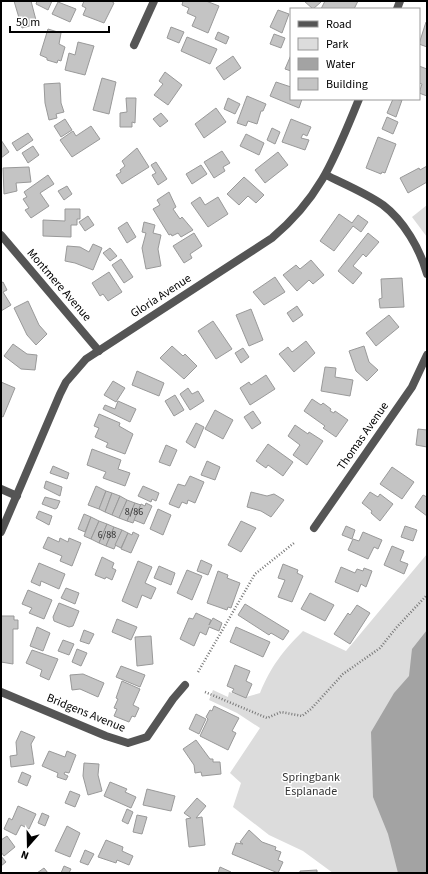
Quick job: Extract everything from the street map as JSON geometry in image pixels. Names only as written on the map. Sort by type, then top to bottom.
[{"type":"street","points":[[134,45],[154,1]]},
{"type":"street","name":"Gloria Avenue","points":[[1,532],[66,382],[86,359],[272,238],[305,206],[326,175],[359,100]]},
{"type":"street","points":[[326,175],[383,205],[401,225],[419,251],[427,274]]},
{"type":"street","name":"Montmere Avenue","points":[[1,235],[99,350]]},
{"type":"street","name":"Thomas Avenue","points":[[314,528],[412,387],[427,355]]},
{"type":"street","points":[[1,489],[17,496]]},
{"type":"street","name":"Bridgens Avenue","points":[[1,692],[118,741],[128,743],[137,742],[147,737],[173,699],[185,686]]},
{"type":"path","points":[[198,672],[255,574],[294,543]]},
{"type":"path","points":[[205,692],[267,718],[281,712],[302,716],[311,709],[343,674],[380,648],[396,628],[427,595]]},
{"type":"green space","points":[[427,205],[427,237],[412,217]]},
{"type":"green space","name":"Springbank Esplanade","points":[[427,554],[427,686],[411,873],[333,873],[303,851],[269,835],[233,807],[241,783],[230,773],[260,728],[237,713],[209,700],[213,690],[228,697],[229,692],[246,697],[260,693],[278,659],[303,631],[346,651]]},
{"type":"water","points":[[427,630],[427,873],[398,873],[388,834],[373,797],[371,732],[394,693],[409,676],[412,649]]},
{"type":"building","points":[[14,1],[31,1],[37,24],[22,28]]},
{"type":"building","points":[[37,1],[52,1],[48,10],[36,4]]},
{"type":"building","points":[[84,1],[111,1],[114,3],[104,23],[83,15],[86,8],[82,6]]},
{"type":"building","points":[[183,1],[206,1],[219,6],[208,33],[192,26],[196,17],[187,13],[189,8],[182,5]]},
{"type":"building","points":[[304,1],[321,2],[314,8],[312,8]]},
{"type":"building","points":[[325,1],[358,1],[354,8],[322,8]]},
{"type":"building","points":[[58,2],[76,9],[70,22],[52,14]]},
{"type":"building","points":[[278,10],[289,14],[282,33],[270,27]]},
{"type":"building","points":[[427,22],[427,47],[420,44]]},
{"type":"building","points":[[171,27],[184,32],[179,43],[167,38]]},
{"type":"building","points":[[48,29],[61,33],[59,44],[65,47],[61,61],[58,60],[57,63],[47,60],[47,58],[40,55]]},
{"type":"building","points":[[218,32],[229,37],[226,44],[215,39]]},
{"type":"building","points":[[274,34],[285,38],[281,48],[270,44]]},
{"type":"building","points":[[187,37],[217,49],[210,64],[181,51]]},
{"type":"building","points":[[78,42],[94,46],[85,75],[65,70],[69,53],[75,55]]},
{"type":"building","points":[[233,56],[241,68],[224,80],[216,68]]},
{"type":"building","points":[[290,57],[290,71],[285,69]]},
{"type":"building","points":[[420,66],[427,69],[427,96],[420,93],[422,84],[420,83]]},
{"type":"building","points":[[165,72],[182,85],[168,105],[154,95],[163,84],[159,81]]},
{"type":"building","points":[[102,78],[116,82],[109,114],[93,110]]},
{"type":"building","points":[[276,82],[290,87],[290,100],[302,100],[299,108],[270,96]]},
{"type":"building","points":[[60,83],[61,103],[64,112],[56,114],[57,118],[49,120],[45,103],[44,84]]},
{"type":"building","points":[[247,96],[266,104],[263,111],[261,111],[257,124],[248,121],[246,126],[237,123]]},
{"type":"building","points":[[126,98],[136,98],[135,123],[132,122],[132,127],[120,127],[120,113],[127,112]]},
{"type":"building","points":[[228,98],[240,104],[235,114],[224,109]]},
{"type":"building","points":[[393,100],[402,100],[396,117],[387,113]]},
{"type":"building","points":[[216,108],[226,122],[204,138],[195,124]]},
{"type":"building","points":[[161,113],[168,121],[160,127],[153,119]]},
{"type":"building","points":[[387,117],[398,122],[393,134],[382,129]]},
{"type":"building","points":[[65,119],[72,130],[61,137],[54,126]]},
{"type":"building","points":[[291,119],[311,127],[307,136],[303,134],[301,138],[309,140],[305,150],[282,142]]},
{"type":"building","points":[[91,126],[100,139],[72,157],[60,140],[73,131],[76,136]]},
{"type":"building","points":[[272,128],[280,132],[275,144],[267,140]]},
{"type":"building","points":[[28,133],[33,140],[17,151],[12,143]]},
{"type":"building","points":[[246,134],[264,143],[259,155],[240,146]]},
{"type":"building","points":[[378,137],[396,144],[385,173],[382,172],[381,174],[366,168]]},
{"type":"building","points":[[1,140],[9,152],[1,158]]},
{"type":"building","points":[[33,146],[39,155],[28,163],[22,153]]},
{"type":"building","points":[[137,148],[149,167],[122,184],[116,175],[121,172],[120,170],[125,166],[122,161]]},
{"type":"building","points":[[222,151],[230,163],[223,167],[225,171],[214,178],[204,162]]},
{"type":"building","points":[[278,152],[288,165],[265,183],[255,170]]},
{"type":"building","points":[[156,162],[167,179],[158,185],[152,175],[156,173],[151,165]]},
{"type":"building","points":[[201,165],[207,174],[192,184],[186,174]]},
{"type":"building","points":[[427,166],[427,182],[408,193],[400,178],[419,168],[420,170]]},
{"type":"building","points":[[29,167],[31,182],[16,183],[17,191],[4,194],[3,168]]},
{"type":"building","points":[[48,175],[54,184],[40,193],[49,206],[31,218],[25,210],[29,208],[23,199],[27,197],[24,192]]},
{"type":"building","points":[[244,177],[264,195],[256,203],[248,196],[239,205],[227,194]]},
{"type":"building","points":[[67,186],[72,194],[64,200],[58,191]]},
{"type":"building","points":[[169,192],[176,207],[173,209],[180,219],[182,217],[193,230],[181,237],[178,233],[172,236],[171,234],[169,235],[153,209],[160,205],[157,200]]},
{"type":"building","points":[[200,197],[205,205],[218,197],[228,214],[208,227],[191,203]]},
{"type":"building","points":[[65,209],[80,209],[80,219],[77,219],[77,225],[71,225],[71,237],[43,236],[43,220],[65,221]]},
{"type":"building","points":[[339,214],[352,223],[358,215],[368,222],[361,232],[353,226],[334,251],[320,241]]},
{"type":"building","points":[[88,216],[94,225],[85,231],[79,222]]},
{"type":"building","points":[[127,222],[136,237],[127,243],[118,228]]},
{"type":"building","points":[[144,222],[155,225],[153,233],[161,235],[158,249],[161,266],[146,269],[142,248],[146,233],[142,232]]},
{"type":"building","points":[[194,233],[202,246],[190,254],[192,258],[184,263],[173,246]]},
{"type":"building","points":[[368,233],[379,242],[366,257],[363,254],[353,266],[362,273],[353,284],[338,271]]},
{"type":"building","points":[[93,244],[102,248],[93,270],[65,261],[67,246],[80,247],[89,252]]},
{"type":"building","points":[[110,248],[117,256],[110,261],[103,253]]},
{"type":"building","points":[[121,259],[133,277],[124,283],[112,265]]},
{"type":"building","points":[[311,260],[324,275],[313,284],[309,280],[297,291],[283,275],[296,265],[300,269]]},
{"type":"building","points":[[109,272],[122,292],[108,301],[103,294],[100,296],[92,283]]},
{"type":"building","points":[[275,277],[285,292],[264,305],[253,292]]},
{"type":"building","points":[[402,278],[404,307],[380,308],[379,299],[382,298],[381,279]]},
{"type":"building","points":[[3,282],[7,290],[3,292],[11,305],[1,311],[1,283]]},
{"type":"building","points":[[28,301],[39,325],[47,334],[36,345],[27,335],[14,308]]},
{"type":"building","points":[[297,306],[303,315],[293,322],[287,313]]},
{"type":"building","points":[[251,309],[263,340],[249,346],[236,315]]},
{"type":"building","points":[[389,315],[399,327],[376,346],[366,333]]},
{"type":"building","points":[[213,321],[232,349],[216,359],[198,331]]},
{"type":"building","points":[[306,341],[315,353],[294,372],[279,354],[288,347],[292,352]]},
{"type":"building","points":[[13,344],[27,354],[37,355],[35,370],[21,369],[4,356]]},
{"type":"building","points":[[172,346],[183,356],[185,354],[197,366],[184,379],[160,358]]},
{"type":"building","points":[[364,346],[369,362],[378,370],[367,381],[356,371],[349,351]]},
{"type":"building","points":[[243,348],[249,357],[241,363],[235,353]]},
{"type":"building","points":[[325,367],[336,368],[335,377],[353,380],[350,396],[321,391]]},
{"type":"building","points":[[137,371],[164,383],[159,396],[132,385]]},
{"type":"building","points":[[266,375],[275,389],[250,405],[240,388],[249,382],[251,385]]},
{"type":"building","points":[[113,381],[125,388],[116,402],[104,395]]},
{"type":"building","points":[[1,382],[15,388],[3,417],[1,416]]},
{"type":"building","points":[[188,388],[192,394],[198,391],[204,401],[190,410],[180,394]]},
{"type":"building","points":[[175,395],[184,410],[174,416],[165,401]]},
{"type":"building","points":[[312,399],[321,405],[323,403],[331,409],[330,411],[334,413],[335,411],[348,420],[336,437],[323,428],[325,426],[304,411]]},
{"type":"building","points":[[118,401],[136,409],[130,422],[103,409],[105,405],[115,409]]},
{"type":"building","points":[[215,410],[233,420],[223,439],[205,429]]},
{"type":"building","points":[[253,411],[261,423],[252,429],[244,417]]},
{"type":"building","points":[[99,414],[120,423],[119,426],[133,434],[125,454],[106,447],[108,443],[95,437],[99,428],[94,426]]},
{"type":"building","points":[[196,423],[204,427],[195,448],[186,442]]},
{"type":"building","points":[[295,425],[308,434],[309,432],[323,441],[307,465],[293,455],[300,445],[288,436]]},
{"type":"building","points":[[418,429],[427,430],[427,447],[416,445]]},
{"type":"building","points":[[268,444],[293,462],[283,476],[268,465],[266,468],[256,461]]},
{"type":"building","points":[[166,445],[177,450],[170,466],[159,462]]},
{"type":"building","points":[[92,449],[121,460],[118,469],[130,473],[125,486],[103,478],[106,472],[87,465]]},
{"type":"building","points":[[207,461],[220,467],[215,480],[201,475]]},
{"type":"building","points":[[53,466],[69,473],[67,479],[50,473]]},
{"type":"building","points":[[392,467],[414,482],[402,499],[380,484]]},
{"type":"building","points":[[190,476],[204,482],[195,503],[188,500],[187,504],[182,502],[179,508],[169,504],[178,484],[185,486]]},
{"type":"building","points":[[46,481],[62,487],[60,496],[44,488]]},
{"type":"building","points":[[96,486],[106,491],[99,509],[88,505]]},
{"type":"building","points":[[143,486],[159,493],[156,501],[152,499],[151,502],[138,496]]},
{"type":"building","points":[[106,491],[112,493],[105,512],[99,509]]},
{"type":"building","points":[[251,492],[267,496],[274,494],[284,500],[271,517],[261,511],[247,507]]},
{"type":"building","points":[[370,492],[378,497],[380,494],[393,504],[380,521],[371,513],[372,511],[362,503]]},
{"type":"building","points":[[112,493],[120,496],[112,515],[105,512]]},
{"type":"building","points":[[423,495],[427,497],[427,516],[415,507]]},
{"type":"building","points":[[120,496],[127,500],[119,518],[112,515]]},
{"type":"building","points":[[45,497],[60,501],[57,508],[55,509],[42,504]]},
{"type":"building","points":[[127,500],[135,503],[127,521],[119,518]]},
{"type":"building","points":[[135,503],[141,505],[133,523],[127,521]]},
{"type":"building","points":[[146,503],[152,506],[144,524],[134,520],[141,504],[145,506]]},
{"type":"building","points":[[158,509],[171,515],[163,535],[150,529]]},
{"type":"building","points":[[39,511],[52,516],[49,525],[36,518]]},
{"type":"building","points":[[84,514],[91,517],[85,532],[78,529]]},
{"type":"building","points":[[91,517],[99,521],[91,539],[84,536]]},
{"type":"building","points":[[99,521],[107,524],[99,543],[91,539]]},
{"type":"building","points":[[241,521],[256,528],[241,552],[228,545]]},
{"type":"building","points":[[107,524],[114,527],[106,546],[99,543]]},
{"type":"building","points":[[346,526],[355,530],[352,539],[342,535]]},
{"type":"building","points":[[405,526],[417,530],[413,541],[401,537]]},
{"type":"building","points":[[114,527],[122,530],[114,549],[106,546]]},
{"type":"building","points":[[122,530],[128,533],[121,548],[115,545]]},
{"type":"building","points":[[133,532],[139,535],[131,553],[121,549],[128,533],[132,535]]},
{"type":"building","points":[[363,532],[382,540],[378,549],[374,547],[368,559],[348,550],[353,539],[359,541]]},
{"type":"building","points":[[48,537],[59,542],[60,538],[68,542],[69,538],[81,543],[72,566],[60,561],[62,556],[43,548]]},
{"type":"building","points":[[392,546],[404,551],[400,561],[408,564],[404,574],[384,565]]},
{"type":"building","points":[[102,557],[114,563],[112,568],[116,570],[112,580],[95,575]]},
{"type":"building","points":[[201,560],[212,565],[208,575],[197,571]]},
{"type":"building","points":[[138,561],[152,567],[145,583],[156,588],[151,599],[142,595],[137,608],[122,601]]},
{"type":"building","points":[[39,563],[65,574],[59,589],[41,581],[40,586],[31,582]]},
{"type":"building","points":[[283,564],[298,570],[297,573],[303,576],[292,602],[278,597],[285,580],[278,578]]},
{"type":"building","points":[[159,566],[175,573],[171,585],[154,578]]},
{"type":"building","points":[[341,567],[355,573],[357,569],[363,571],[364,568],[372,571],[366,587],[361,584],[358,592],[335,582]]},
{"type":"building","points":[[187,570],[202,576],[192,600],[177,593]]},
{"type":"building","points":[[218,571],[228,575],[227,578],[240,583],[231,608],[228,607],[227,610],[207,603]]},
{"type":"building","points":[[66,588],[79,593],[75,604],[61,598]]},
{"type":"building","points":[[28,590],[52,600],[44,619],[29,613],[32,608],[22,604]]},
{"type":"building","points":[[310,593],[334,605],[325,621],[301,609]]},
{"type":"building","points":[[59,603],[79,611],[73,626],[69,627],[54,621],[53,617]]},
{"type":"building","points":[[245,604],[289,631],[283,640],[271,633],[269,635],[238,615]]},
{"type":"building","points":[[357,605],[370,613],[350,644],[334,634],[348,613],[350,615]]},
{"type":"building","points":[[196,613],[211,620],[209,625],[213,618],[222,623],[219,631],[209,627],[206,635],[200,632],[194,646],[180,639],[189,618],[193,619]]},
{"type":"building","points":[[1,616],[14,616],[14,620],[18,620],[18,629],[13,629],[13,664],[1,662]]},
{"type":"building","points":[[117,619],[137,627],[131,640],[112,632]]},
{"type":"building","points":[[37,627],[50,633],[43,651],[30,646]]},
{"type":"building","points":[[236,627],[270,642],[263,657],[230,642]]},
{"type":"building","points":[[84,630],[94,634],[89,644],[80,641]]},
{"type":"building","points":[[151,636],[153,664],[137,666],[135,637]]},
{"type":"building","points":[[63,640],[74,644],[69,655],[58,651]]},
{"type":"building","points":[[77,649],[87,653],[81,666],[72,662]]},
{"type":"building","points":[[32,650],[58,659],[49,680],[40,676],[42,670],[26,663]]},
{"type":"building","points":[[235,665],[250,671],[246,681],[252,684],[246,698],[232,692],[234,689],[227,686]]},
{"type":"building","points":[[121,666],[145,675],[140,687],[116,677]]},
{"type":"building","points":[[83,674],[104,683],[98,697],[80,689],[72,690],[70,675]]},
{"type":"building","points":[[122,681],[140,689],[133,705],[139,708],[135,717],[132,716],[129,722],[114,716],[117,709],[114,708],[118,699],[116,698]]},
{"type":"building","points":[[214,706],[239,718],[232,731],[236,733],[228,750],[200,736],[208,719],[206,717],[210,710],[212,711]]},
{"type":"building","points":[[196,714],[206,719],[199,734],[189,729]]},
{"type":"building","points":[[21,731],[35,737],[31,744],[34,764],[11,767],[10,756],[17,755],[16,742]]},
{"type":"building","points":[[196,740],[210,759],[213,759],[213,762],[220,762],[221,774],[202,776],[201,772],[195,773],[194,765],[183,749]]},
{"type":"building","points":[[49,751],[65,757],[67,751],[76,755],[69,773],[65,772],[64,774],[68,776],[66,780],[57,777],[58,773],[42,766]]},
{"type":"building","points":[[84,763],[99,764],[98,775],[102,791],[88,795],[83,776]]},
{"type":"building","points":[[22,772],[31,776],[27,786],[18,782]]},
{"type":"building","points":[[110,782],[127,789],[125,792],[136,797],[131,808],[104,796]]},
{"type":"building","points":[[147,789],[175,796],[171,811],[143,805]]},
{"type":"building","points":[[70,791],[80,795],[75,807],[65,803]]},
{"type":"building","points":[[197,798],[206,806],[196,818],[202,817],[205,845],[189,847],[186,819],[191,818],[184,813]]},
{"type":"building","points":[[18,806],[36,814],[29,829],[21,825],[16,835],[4,829],[9,818],[12,820]]},
{"type":"building","points":[[127,809],[133,812],[128,824],[122,821]]},
{"type":"building","points":[[42,813],[49,816],[45,826],[38,823]]},
{"type":"building","points":[[137,815],[147,817],[142,834],[133,832]]},
{"type":"building","points":[[67,826],[80,833],[70,857],[55,851]]},
{"type":"building","points":[[249,830],[262,842],[276,847],[275,850],[281,852],[278,860],[283,862],[278,873],[232,854],[236,843],[243,844],[240,842]]},
{"type":"building","points":[[7,836],[15,847],[4,856],[1,852],[1,840]]},
{"type":"building","points":[[106,840],[123,847],[122,851],[133,856],[129,865],[117,860],[116,863],[98,857]]},
{"type":"building","points":[[85,850],[94,854],[88,865],[80,862]]},
{"type":"building","points":[[1,856],[6,862],[1,866]]},
{"type":"building","points":[[64,866],[71,869],[69,873],[61,873]]},
{"type":"building","points":[[220,867],[231,872],[231,873],[218,873]]},
{"type":"building","points":[[44,868],[48,873],[37,873]]},
{"type":"building","points":[[317,870],[317,873],[300,873],[300,871]]}]
